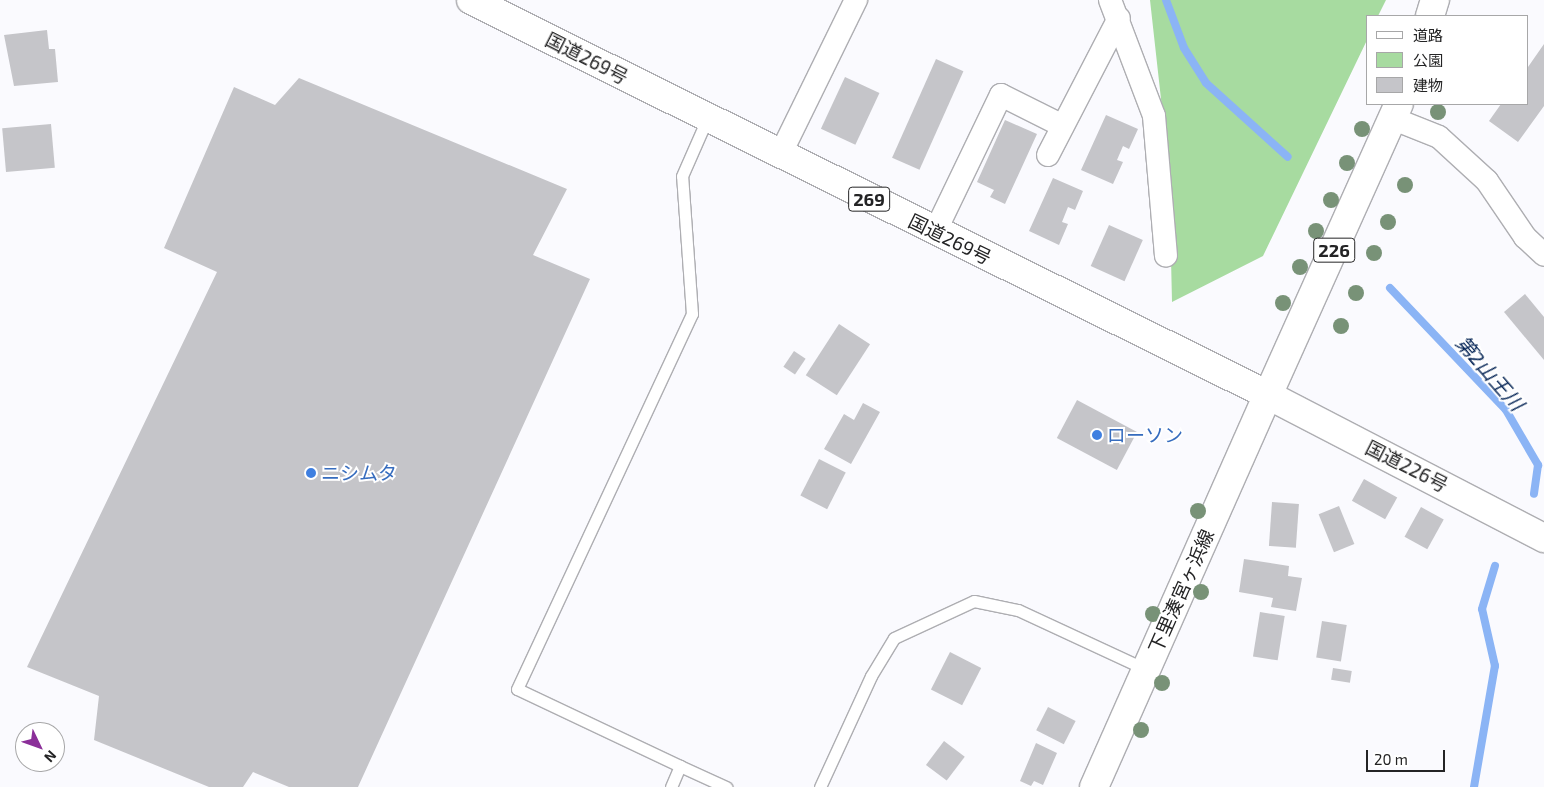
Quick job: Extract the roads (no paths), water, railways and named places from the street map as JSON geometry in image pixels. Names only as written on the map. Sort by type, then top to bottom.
[{"type":"main road","name":"国道269号","points":[[471,0],[707,119],[1268,396]]},
{"type":"main road","points":[[1430,15],[1436,0]]},
{"type":"main road","name":"226","points":[[1268,396],[1397,111]]},
{"type":"main road","name":"国道226号","points":[[1268,396],[1544,538]]},
{"type":"main road","name":"下里湊宮ヶ浜線","points":[[1094,787],[1268,396]]},
{"type":"street","points":[[780,155],[856,0]]},
{"type":"street","points":[[1048,156],[1114,9]]},
{"type":"street","points":[[1114,9],[1154,116],[1166,255]]},
{"type":"street","points":[[935,232],[1001,95],[1063,126]]},
{"type":"street","points":[[1397,111],[1439,137],[1487,181],[1525,237],[1544,255]]},
{"type":"lane","points":[[707,119],[682,176],[692,314],[517,689],[726,787]]},
{"type":"lane","points":[[820,787],[871,676],[894,638],[974,601],[1018,610],[1146,670]]},
{"type":"lane","points":[[671,787],[680,766]]},
{"type":"waterway","name":"第2山王川","points":[[1166,0],[1184,48],[1206,83],[1288,157]]},
{"type":"waterway","name":"第2山王川","points":[[1390,288],[1506,410],[1538,465],[1534,494]]},
{"type":"waterway","name":"第2山王川","points":[[1474,787],[1495,666],[1482,609],[1495,566]]},
{"type":"place","name":"ローソン","points":[[1097,435]]},
{"type":"place","name":"ニシムタ","points":[[311,473]]}]
